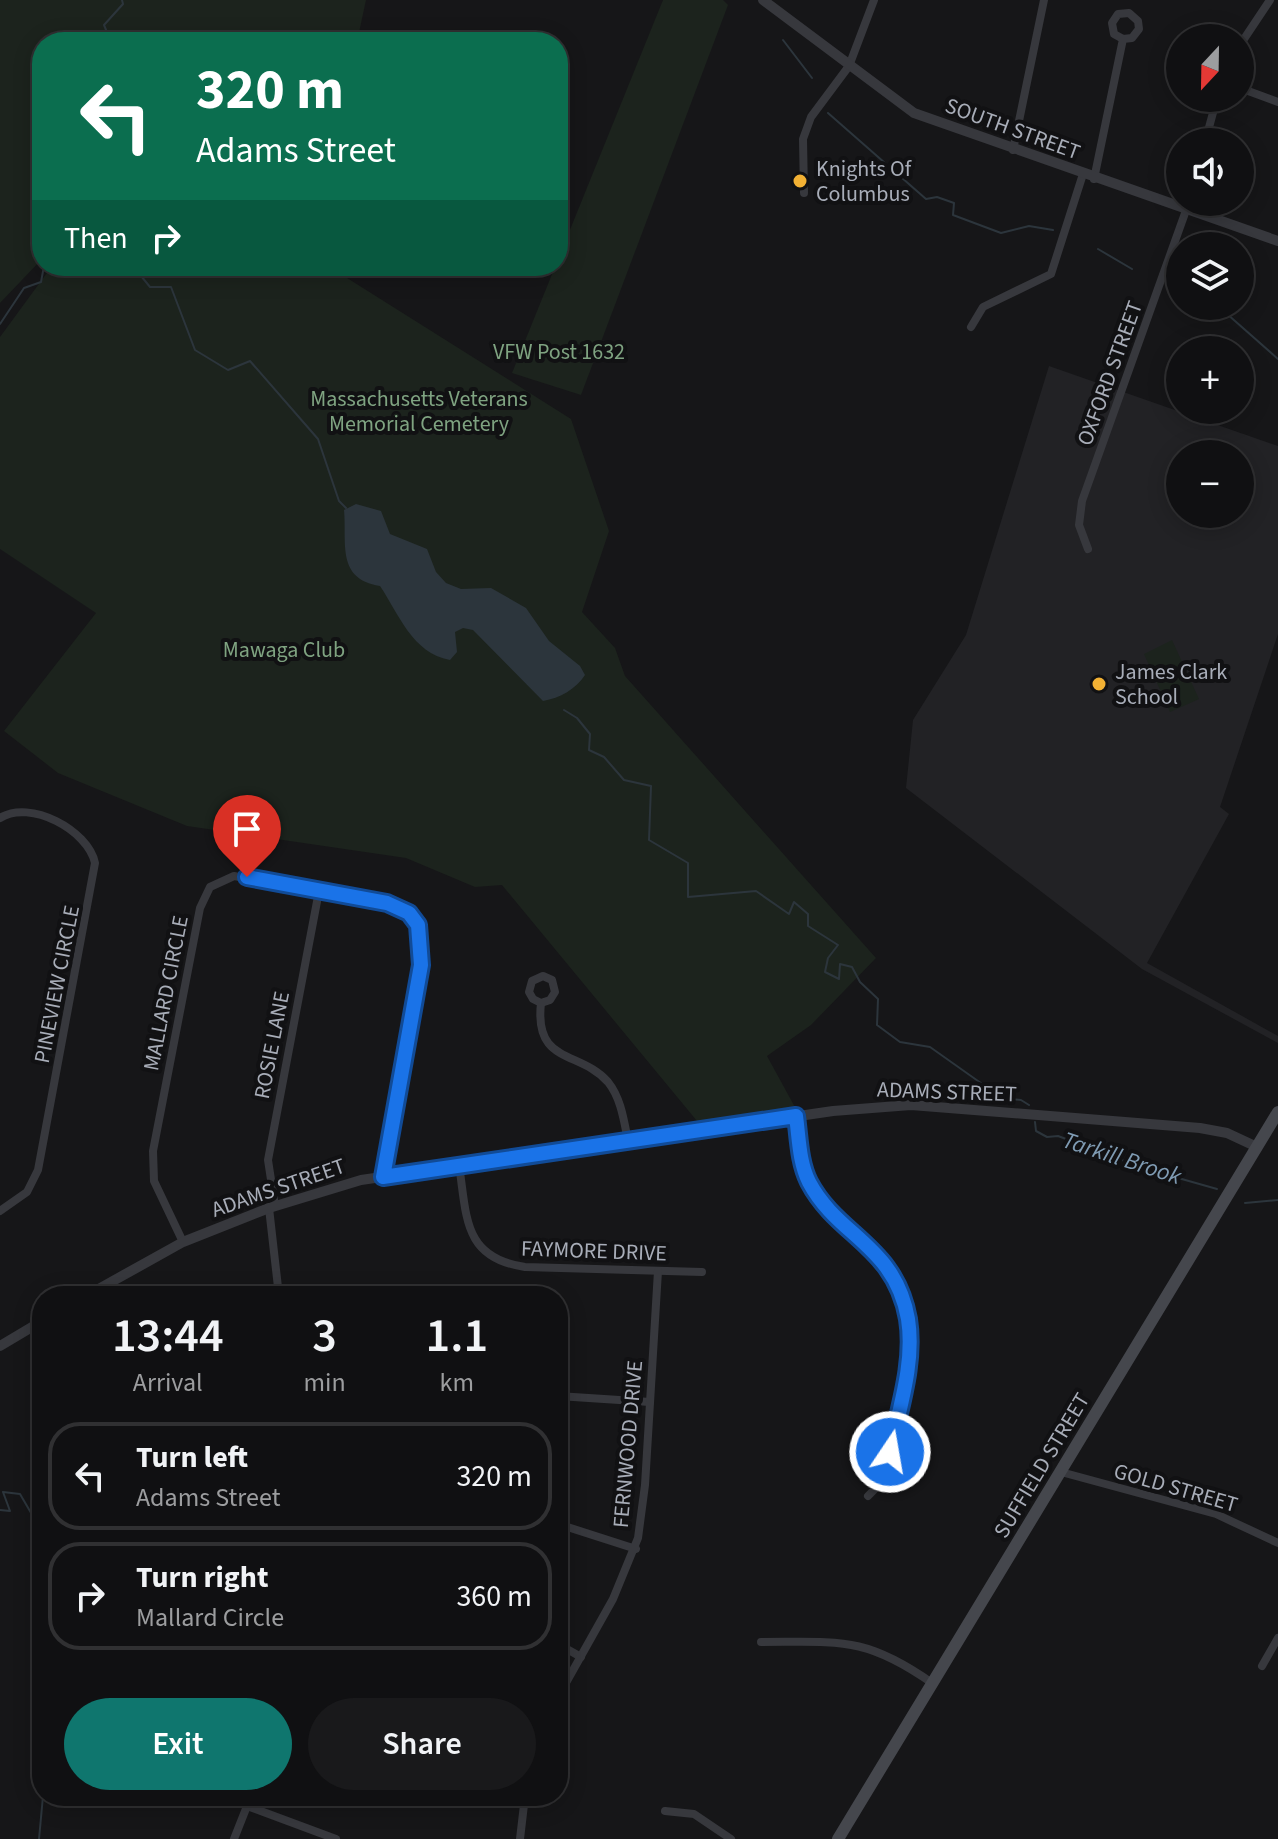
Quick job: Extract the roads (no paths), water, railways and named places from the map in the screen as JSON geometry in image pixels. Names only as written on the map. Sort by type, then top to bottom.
[{"type":"main road","name":"SUFFIELD STREET","points":[[838,1839],[1278,1112]]},
{"type":"street","name":"SOUTH STREET","points":[[763,0],[914,113],[1089,177],[1166,200]]},
{"type":"street","points":[[804,193],[803,139],[811,117],[849,66],[874,0]]},
{"type":"street","points":[[1013,150],[1044,0]]},
{"type":"street","points":[[1254,24],[1270,0]]},
{"type":"street","points":[[971,327],[983,307],[1051,274],[1089,177],[1123,39]]},
{"type":"street","points":[[1254,93],[1278,102]]},
{"type":"street","name":"OXFORD STREET","points":[[1088,549],[1079,525],[1082,501],[1184,216]]},
{"type":"street","name":"SOUTH STREET","points":[[1214,216],[1278,241]]},
{"type":"street","name":"PINEVIEW CIRCLE","points":[[0,818],[17,812],[48,818],[82,839],[95,863],[38,1170],[20,1199],[0,1211]]},
{"type":"street","name":"MALLARD CIRCLE","points":[[183,1242],[154,1181],[152,1156],[203,900],[213,884],[234,876],[399,908],[416,920],[421,933],[421,965],[383,1177]]},
{"type":"street","name":"ROSIE LANE","points":[[278,1286],[268,1160],[319,891]]},
{"type":"street","points":[[541,1003],[542,1027],[549,1044],[561,1056],[608,1082],[617,1098],[628,1141]]},
{"type":"street","name":"ADAMS STREET","points":[[104,1286],[183,1242],[272,1207],[383,1177],[878,1106],[949,1108],[1200,1128],[1227,1133],[1257,1147]]},
{"type":"street","points":[[796,1116],[802,1164],[811,1186],[879,1255],[898,1287],[908,1319],[908,1369],[883,1479],[868,1496]]},
{"type":"street","name":"FAYMORE DRIVE","points":[[459,1165],[470,1230],[479,1247],[492,1258],[525,1267],[702,1272]]},
{"type":"street","name":"FERNWOOD DRIVE","points":[[568,1680],[636,1549],[644,1506],[658,1271]]},
{"type":"street","points":[[0,1346],[32,1327]]},
{"type":"street","points":[[568,1397],[650,1402]]},
{"type":"street","name":"GOLD STREET","points":[[1061,1472],[1216,1514],[1278,1543]]},
{"type":"street","points":[[568,1527],[636,1549]]},
{"type":"street","points":[[1262,1666],[1278,1638]]},
{"type":"street","points":[[761,1642],[862,1645],[899,1660],[932,1683]]},
{"type":"street","points":[[568,1650],[581,1657]]},
{"type":"street","points":[[234,1839],[247,1806],[336,1839]]},
{"type":"street","points":[[520,1839],[524,1806]]},
{"type":"street","points":[[665,1811],[694,1814],[731,1839]]},
{"type":"waterway","points":[[107,32],[104,25],[123,4],[122,0]]},
{"type":"waterway","points":[[783,40],[812,78]]},
{"type":"waterway","points":[[828,113],[926,199],[937,197],[954,203],[953,215],[1001,233],[1029,226],[1053,230]]},
{"type":"waterway","points":[[1098,249],[1132,269]]},
{"type":"waterway","points":[[0,324],[24,288],[41,282],[42,276]]},
{"type":"waterway","name":"Tarkill Brook","points":[[141,276],[150,287],[171,287],[195,350],[228,370],[250,361],[318,439],[339,501],[346,508]]},
{"type":"waterway","points":[[1234,320],[1278,359]]},
{"type":"waterway","name":"Tarkill Brook","points":[[564,710],[577,718],[590,734],[589,750],[604,757],[624,780],[651,786],[649,840],[688,863],[688,897],[756,891],[789,914],[794,902],[808,914],[808,926],[838,945],[828,958],[825,972],[839,979],[840,964],[852,967],[860,982],[878,999],[877,1025],[900,1042],[930,1047],[1002,1098],[1021,1100],[1029,1105]]},
{"type":"waterway","name":"Tarkill Brook","points":[[1035,1122],[1036,1131],[1047,1137],[1058,1136],[1143,1168],[1217,1189]]},
{"type":"waterway","name":"Tarkill Brook","points":[[1245,1203],[1278,1200]]},
{"type":"waterway","points":[[0,1510],[10,1511],[3,1492],[20,1494],[32,1515]]},
{"type":"waterway","points":[[39,1839],[42,1806]]},
{"type":"place","name":"Knights Of Columbus","points":[[800,181]]},
{"type":"place","name":"James Clark School","points":[[1099,684]]},
{"type":"park label","name":"VFW Post 1632","points":[[559,351]]},
{"type":"park label","name":"Massachusetts Veterans Memorial Cemetery","points":[[419,410]]},
{"type":"park label","name":"Mawaga Club","points":[[284,649]]}]
